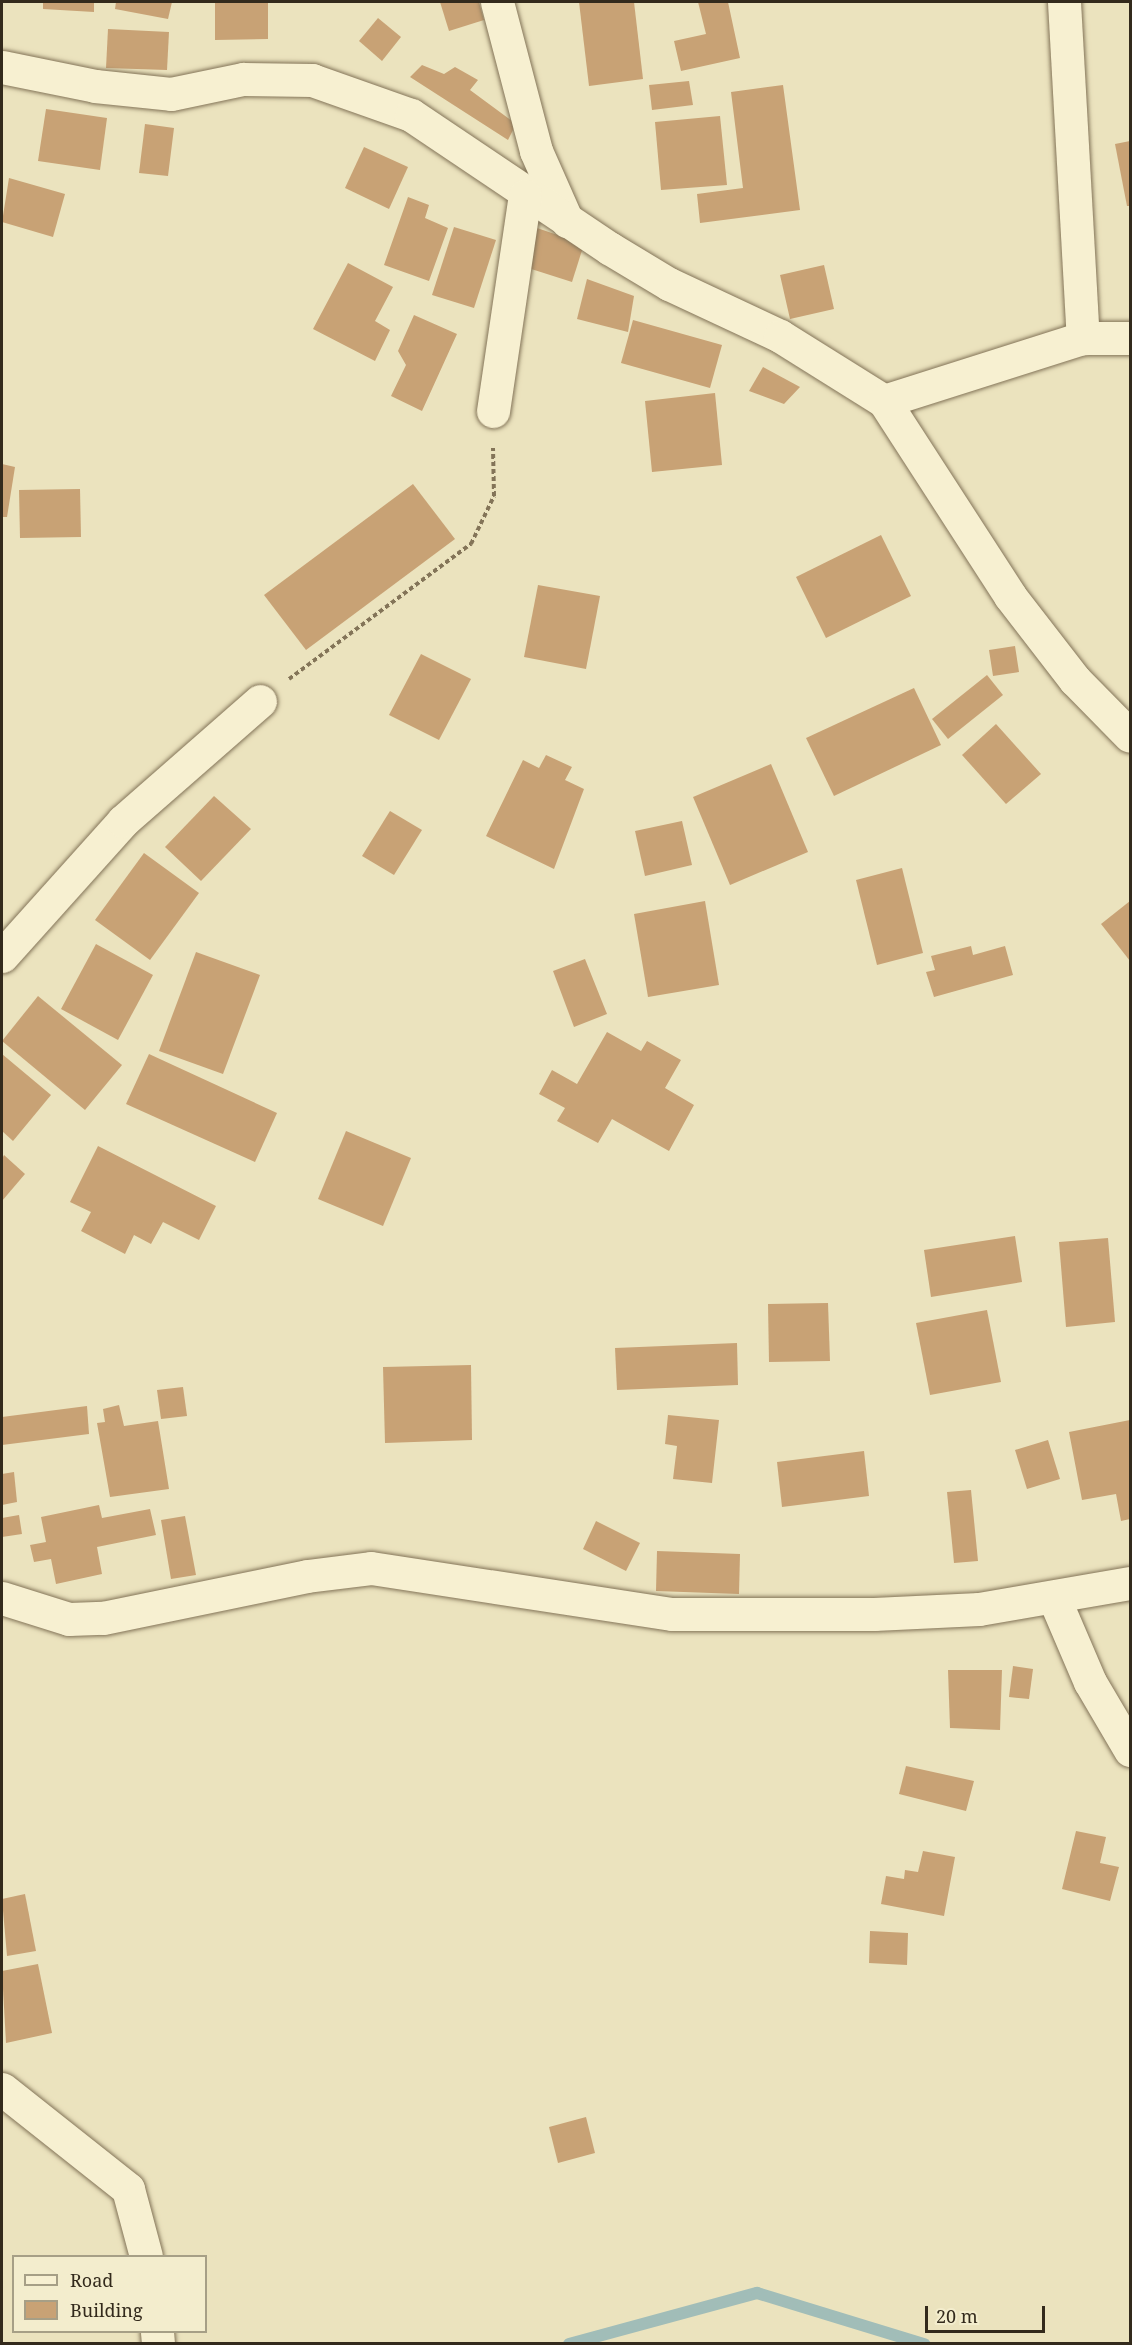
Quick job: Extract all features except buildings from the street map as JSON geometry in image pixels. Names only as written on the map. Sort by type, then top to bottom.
[{"type":"street","points":[[497,2],[536,151],[567,221]]},
{"type":"street","points":[[1064,2],[1083,338]]},
{"type":"street","points":[[2,67],[95,86],[171,94],[243,79],[312,80],[411,115],[525,195],[669,284],[848,375],[884,401],[1010,596],[1075,680],[1131,736]]},
{"type":"street","points":[[493,411],[525,195]]},
{"type":"street","points":[[884,401],[1083,338],[1131,338]]},
{"type":"street","points":[[2,956],[123,821],[260,701]]},
{"type":"street","points":[[2,1598],[69,1619],[103,1618],[307,1576],[371,1568],[672,1614],[886,1614],[979,1609],[1054,1598],[1131,1583]]},
{"type":"street","points":[[1054,1598],[1090,1682],[1131,1750]]},
{"type":"street","points":[[2,2089],[128,2188],[146,2255]]},
{"type":"path","points":[[260,701],[471,544],[494,496],[493,411]]},
{"type":"waterway","points":[[569,2344],[757,2293],[924,2344]]}]
